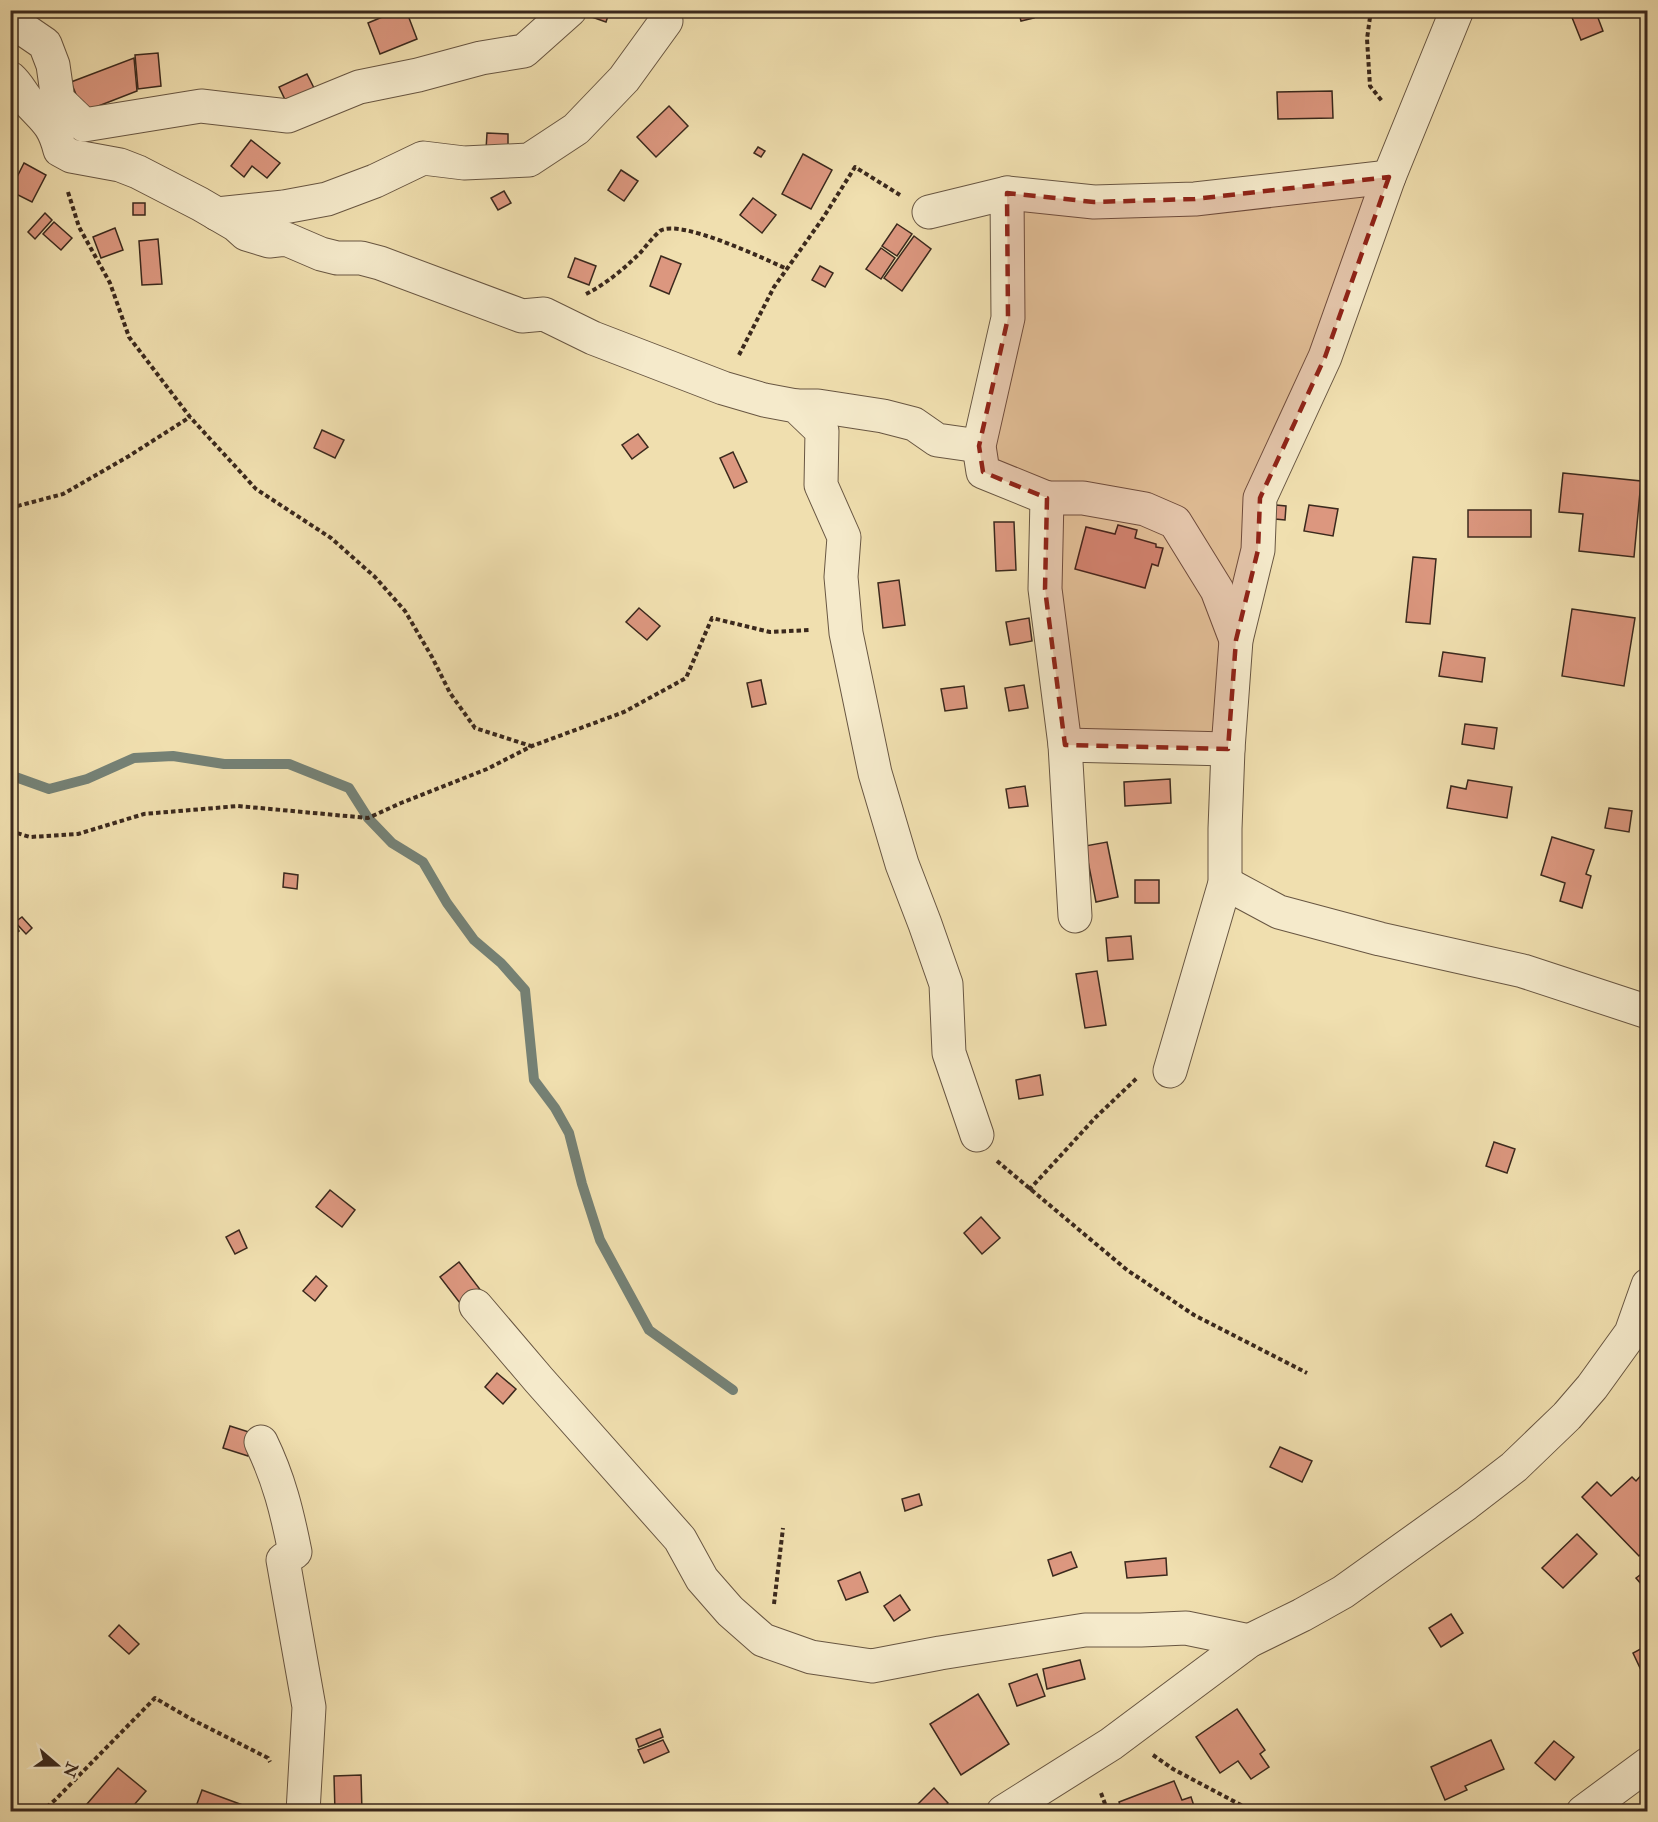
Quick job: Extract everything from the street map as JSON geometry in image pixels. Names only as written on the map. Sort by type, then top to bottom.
[{"type":"street","points":[[10,20],[45,44],[53,65],[58,100],[84,125],[201,106],[288,116],[359,87],[418,75],[481,58],[524,51],[570,10]]},
{"type":"street","points":[[1170,1071],[1225,883],[1228,749],[1236,640],[1258,550],[1260,498],[1325,357],[1389,177],[1457,10]]},
{"type":"street","points":[[217,214],[327,200],[375,181],[423,158],[464,163],[529,160],[576,129],[624,79],[666,21]]},
{"type":"street","points":[[10,78],[28,101],[48,120],[57,137],[60,150],[71,156],[120,165],[138,172],[217,214],[246,234],[269,240],[286,239],[321,254],[337,258],[361,258],[380,263],[522,316],[544,314],[593,338],[723,388],[764,400],[884,416],[914,424],[937,440],[979,446]]},
{"type":"street","points":[[929,212],[1007,192],[1094,202],[1195,199],[1389,177]]},
{"type":"street","points":[[1007,192],[1008,318],[979,446],[983,472],[1047,498],[1083,498],[1145,509],[1175,522],[1217,591],[1236,640]]},
{"type":"street","points":[[796,406],[822,431],[821,485],[844,537],[841,577],[846,633],[875,773],[902,864],[946,984],[949,1053],[977,1135]]},
{"type":"street","points":[[1047,498],[1045,590],[1065,745],[1075,916]]},
{"type":"street","points":[[1065,745],[1228,749]]},
{"type":"street","points":[[1225,883],[1279,912],[1380,939],[1523,971],[1647,1012]]},
{"type":"street","points":[[1003,1812],[1111,1744],[1249,1641],[1343,1592],[1514,1467],[1567,1416],[1592,1387],[1631,1333],[1647,1285]]},
{"type":"street","points":[[476,1306],[680,1539],[702,1579],[730,1611],[763,1640],[812,1658],[872,1666],[1085,1630],[1186,1628],[1249,1641]]},
{"type":"street","points":[[261,1442],[276,1473],[295,1552],[283,1560],[309,1707],[303,1811]]},
{"type":"street","points":[[1583,1812],[1647,1764]]},
{"type":"path","points":[[1371,10],[1367,39],[1370,86],[1379,99],[1412,120]]},
{"type":"path","points":[[60,150],[69,197],[79,227],[110,283],[129,337],[190,417],[256,489],[331,538],[375,577],[405,611],[450,693],[475,728],[532,746]]},
{"type":"path","points":[[723,388],[774,287],[855,167],[929,212]]},
{"type":"path","points":[[544,314],[598,288],[639,254],[662,230],[682,228],[787,269]]},
{"type":"path","points":[[10,508],[63,494],[190,417]]},
{"type":"path","points":[[10,831],[30,837],[78,834],[144,814],[238,806],[368,818],[487,769],[532,746],[624,712],[686,678],[712,618],[770,632],[809,630],[846,633]]},
{"type":"path","points":[[1029,1190],[1143,1071],[1170,1071]]},
{"type":"path","points":[[977,1135],[989,1154],[1029,1190],[1127,1270],[1194,1315],[1307,1373]]},
{"type":"path","points":[[783,1528],[774,1605],[794,1651]]},
{"type":"path","points":[[41,1812],[155,1698],[268,1758],[303,1811]]},
{"type":"path","points":[[1111,1744],[1149,1752],[1173,1768],[1254,1812]]},
{"type":"highlighted area","points":[[1389,177],[1325,357],[1260,498],[1258,550],[1236,640],[1228,749],[1065,745],[1045,589],[1047,498],[983,472],[979,446],[1008,318],[1007,193],[1094,202],[1195,199]]},
{"type":"building","points":[[399,10],[406,10],[417,39],[380,54],[368,23]]},
{"type":"building","points":[[591,10],[610,10],[606,22],[589,16]]},
{"type":"building","points":[[947,10],[961,10],[954,17]]},
{"type":"building","points":[[1018,10],[1032,10],[1034,18],[1021,21]]},
{"type":"building","points":[[1171,10],[1192,10],[1192,13],[1171,13]]},
{"type":"building","points":[[1569,10],[1595,10],[1603,31],[1581,40]]},
{"type":"building","points":[[158,53],[161,86],[138,89],[135,55]]},
{"type":"building","points":[[134,58],[137,91],[83,112],[71,82]]},
{"type":"building","points":[[307,74],[317,94],[289,108],[279,87]]},
{"type":"building","points":[[1332,91],[1333,118],[1278,119],[1277,92]]},
{"type":"building","points":[[669,106],[688,126],[656,157],[637,137]]},
{"type":"building","points":[[487,133],[508,134],[508,151],[486,150]]},
{"type":"building","points":[[251,140],[280,163],[267,178],[252,166],[244,177],[231,166]]},
{"type":"building","points":[[758,147],[765,151],[761,157],[754,153]]},
{"type":"building","points":[[803,154],[832,170],[811,209],[782,194]]},
{"type":"building","points":[[24,163],[46,175],[32,202],[10,191]]},
{"type":"building","points":[[621,170],[638,181],[624,201],[608,190]]},
{"type":"building","points":[[504,191],[511,203],[498,210],[491,198]]},
{"type":"building","points":[[753,198],[776,215],[762,233],[740,215]]},
{"type":"building","points":[[133,203],[145,203],[145,215],[133,215]]},
{"type":"building","points":[[45,213],[52,220],[35,239],[28,232]]},
{"type":"building","points":[[54,222],[72,238],[61,250],[43,234]]},
{"type":"building","points":[[897,224],[912,234],[897,256],[882,246]]},
{"type":"building","points":[[115,228],[123,250],[101,258],[93,237]]},
{"type":"building","points":[[914,236],[931,249],[902,291],[884,278]]},
{"type":"building","points":[[158,239],[162,284],[142,285],[139,241]]},
{"type":"building","points":[[881,248],[895,258],[881,279],[866,269]]},
{"type":"building","points":[[661,256],[681,264],[669,294],[650,286]]},
{"type":"building","points":[[575,258],[596,266],[589,285],[568,277]]},
{"type":"building","points":[[820,266],[833,273],[825,287],[812,280]]},
{"type":"building","points":[[322,430],[344,440],[335,458],[314,448]]},
{"type":"building","points":[[638,434],[648,447],[632,459],[622,445]]},
{"type":"building","points":[[733,452],[747,482],[734,488],[720,458]]},
{"type":"building","points":[[1563,473],[1641,481],[1634,557],[1579,551],[1583,514],[1559,512]]},
{"type":"building","points":[[1276,505],[1286,506],[1285,520],[1275,519]]},
{"type":"building","points":[[1309,505],[1338,509],[1333,536],[1304,531]]},
{"type":"building","points":[[1468,510],[1531,510],[1531,537],[1468,537]]},
{"type":"building","points":[[994,522],[1014,522],[1016,570],[996,571]]},
{"type":"building","points":[[1118,525],[1137,530],[1135,538],[1163,548],[1158,566],[1152,564],[1145,588],[1075,569],[1086,527],[1115,534]]},
{"type":"building","points":[[1413,557],[1436,559],[1430,624],[1406,622]]},
{"type":"building","points":[[899,580],[905,625],[883,628],[878,583]]},
{"type":"building","points":[[639,608],[660,626],[647,640],[626,622]]},
{"type":"building","points":[[1572,609],[1635,618],[1624,686],[1562,676]]},
{"type":"building","points":[[1029,618],[1032,641],[1010,645],[1006,622]]},
{"type":"building","points":[[1443,652],[1485,658],[1482,682],[1439,676]]},
{"type":"building","points":[[761,680],[766,704],[752,707],[747,683]]},
{"type":"building","points":[[1024,685],[1028,708],[1009,711],[1005,688]]},
{"type":"building","points":[[964,686],[967,708],[945,711],[941,689]]},
{"type":"building","points":[[1465,724],[1497,728],[1494,749],[1462,744]]},
{"type":"building","points":[[1170,779],[1171,803],[1125,806],[1124,782]]},
{"type":"building","points":[[1468,780],[1512,787],[1507,818],[1447,808],[1451,786],[1466,789]]},
{"type":"building","points":[[1025,786],[1028,806],[1009,808],[1006,789]]},
{"type":"building","points":[[1609,808],[1632,811],[1629,832],[1605,828]]},
{"type":"building","points":[[1552,837],[1594,850],[1586,874],[1591,876],[1582,908],[1560,901],[1565,883],[1541,875]]},
{"type":"building","points":[[1107,842],[1118,897],[1096,902],[1085,846]]},
{"type":"building","points":[[284,873],[298,875],[297,889],[283,887]]},
{"type":"building","points":[[1135,880],[1159,880],[1159,903],[1135,903]]},
{"type":"building","points":[[22,917],[32,928],[26,934],[15,922]]},
{"type":"building","points":[[16,925],[19,931],[11,937],[10,928]]},
{"type":"building","points":[[1131,936],[1133,959],[1108,961],[1106,938]]},
{"type":"building","points":[[1097,971],[1106,1025],[1085,1028],[1076,974]]},
{"type":"building","points":[[1040,1075],[1043,1095],[1019,1099],[1016,1080]]},
{"type":"building","points":[[1494,1142],[1515,1149],[1507,1173],[1486,1166]]},
{"type":"building","points":[[330,1190],[355,1210],[342,1227],[316,1207]]},
{"type":"building","points":[[981,1217],[1000,1238],[982,1254],[964,1233]]},
{"type":"building","points":[[239,1230],[247,1248],[235,1254],[226,1237]]},
{"type":"building","points":[[459,1262],[482,1292],[463,1307],[440,1277]]},
{"type":"building","points":[[316,1276],[327,1286],[315,1301],[303,1291]]},
{"type":"building","points":[[497,1373],[516,1389],[503,1404],[485,1387]]},
{"type":"building","points":[[230,1426],[255,1434],[248,1456],[223,1448]]},
{"type":"building","points":[[1280,1447],[1312,1461],[1302,1482],[1270,1467]]},
{"type":"building","points":[[1645,1471],[1648,1473],[1648,1547],[1639,1556],[1582,1497],[1597,1482],[1611,1496],[1632,1477],[1636,1481]]},
{"type":"building","points":[[919,1494],[922,1505],[905,1511],[902,1499]]},
{"type":"building","points":[[1577,1534],[1597,1554],[1563,1588],[1542,1568]]},
{"type":"building","points":[[1071,1552],[1077,1567],[1053,1576],[1048,1560]]},
{"type":"building","points":[[1166,1558],[1167,1575],[1127,1578],[1125,1562]]},
{"type":"building","points":[[1648,1569],[1648,1592],[1636,1578]]},
{"type":"building","points":[[860,1572],[868,1592],[846,1600],[838,1581]]},
{"type":"building","points":[[900,1595],[910,1610],[894,1621],[884,1606]]},
{"type":"building","points":[[1451,1614],[1463,1633],[1441,1647],[1429,1628]]},
{"type":"building","points":[[119,1625],[139,1644],[129,1654],[109,1636]]},
{"type":"building","points":[[1648,1645],[1648,1667],[1641,1670],[1633,1653]]},
{"type":"building","points":[[1080,1660],[1085,1679],[1047,1689],[1043,1669]]},
{"type":"building","points":[[1037,1674],[1045,1696],[1017,1706],[1009,1684]]},
{"type":"building","points":[[978,1694],[1009,1744],[961,1775],[930,1724]]},
{"type":"building","points":[[1237,1709],[1265,1750],[1260,1754],[1269,1767],[1251,1779],[1238,1761],[1220,1773],[1196,1737]]},
{"type":"building","points":[[660,1729],[663,1737],[639,1747],[636,1739]]},
{"type":"building","points":[[663,1740],[669,1752],[644,1763],[638,1750]]},
{"type":"building","points":[[1491,1740],[1504,1769],[1465,1786],[1467,1790],[1445,1800],[1431,1767]]},
{"type":"building","points":[[1554,1741],[1574,1757],[1555,1780],[1535,1763]]},
{"type":"building","points":[[118,1768],[146,1791],[128,1812],[96,1812],[87,1804]]},
{"type":"building","points":[[361,1775],[362,1812],[335,1812],[334,1776]]},
{"type":"building","points":[[1174,1781],[1182,1800],[1191,1797],[1196,1812],[1122,1812],[1119,1802]]},
{"type":"building","points":[[934,1788],[948,1803],[940,1812],[910,1812]]},
{"type":"building","points":[[202,1790],[248,1807],[246,1812],[194,1812]]},
{"type":"waterway","points":[[10,775],[49,789],[87,779],[134,758],[173,756],[224,764],[289,764],[349,788],[368,818],[392,843],[423,862],[447,903],[474,940],[501,963],[525,990],[534,1080],[555,1108],[569,1133],[600,1240],[649,1330],[733,1390]]}]
